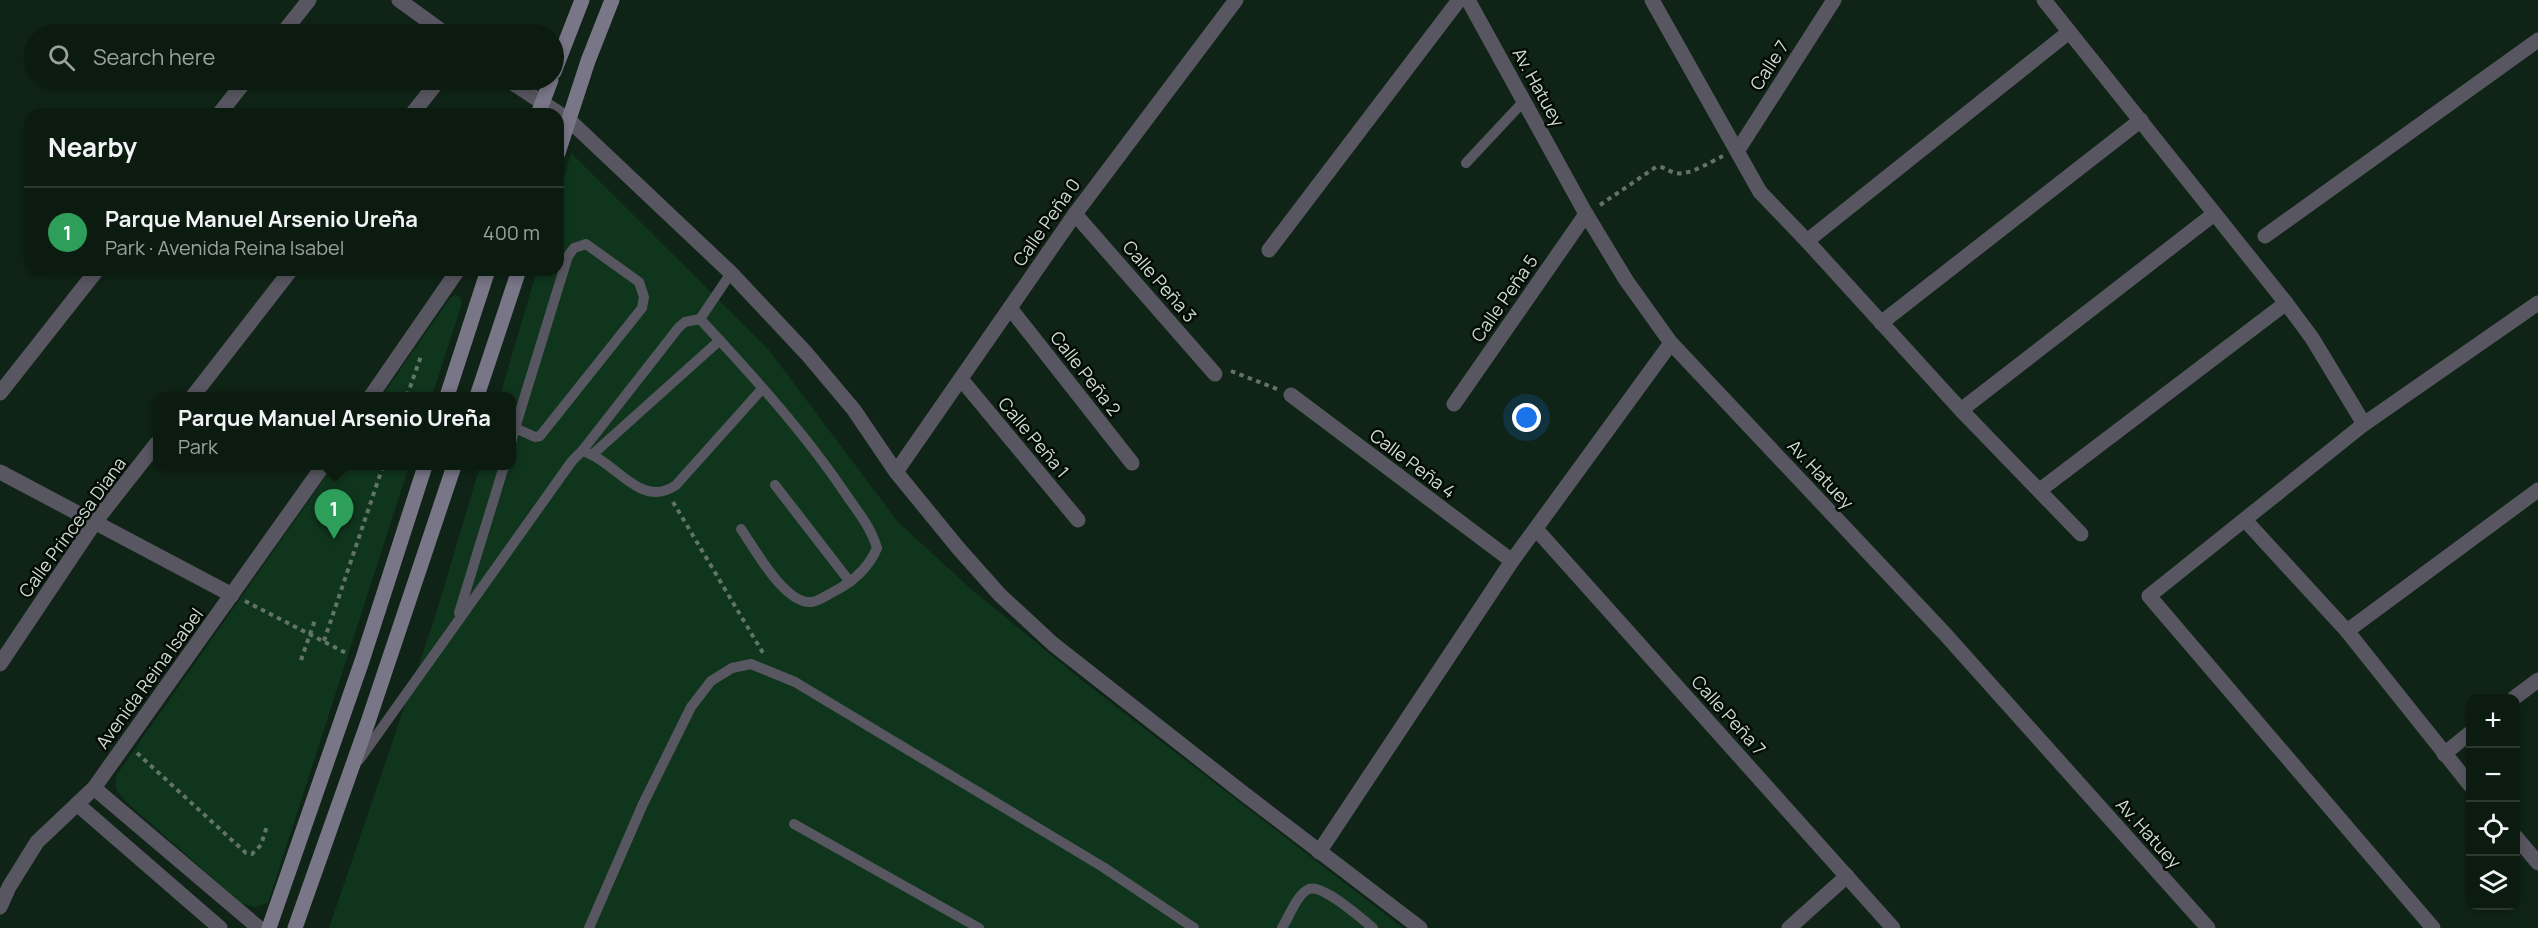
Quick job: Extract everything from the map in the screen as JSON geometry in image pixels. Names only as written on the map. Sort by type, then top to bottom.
[{"type":"main road","points":[[564,46],[582,0]]},
{"type":"main road","points":[[564,135],[612,0]]},
{"type":"main road","points":[[540,108],[547,90]]},
{"type":"main road","points":[[448,392],[486,276]]},
{"type":"main road","points":[[478,392],[517,276]]},
{"type":"main road","points":[[270,928],[362,661],[423,470]]},
{"type":"main road","points":[[295,928],[452,470]]},
{"type":"street","points":[[290,24],[309,0]]},
{"type":"street","points":[[399,0],[433,24]]},
{"type":"street","name":"Calle Peña 0","points":[[896,472],[1075,214],[1236,0]]},
{"type":"street","points":[[1269,250],[1459,0]]},
{"type":"street","name":"Av. Hatuey","points":[[1468,0],[1586,214],[1626,280],[1671,343],[1945,634],[2208,928]]},
{"type":"street","name":"Calle 7","points":[[1737,150],[1834,0]]},
{"type":"street","points":[[2044,0],[2286,303],[2312,338],[2364,424]]},
{"type":"street","points":[[1659,4],[1760,192],[1808,241],[1961,410],[2081,534]]},
{"type":"street","points":[[1808,241],[2069,32]]},
{"type":"street","points":[[2265,236],[2538,40]]},
{"type":"street","points":[[224,108],[238,90]]},
{"type":"street","points":[[417,108],[431,90]]},
{"type":"street","points":[[519,90],[539,108]]},
{"type":"street","points":[[564,118],[569,120],[731,273],[807,354],[854,410],[896,472],[1000,595],[1053,644],[1420,928]]},
{"type":"street","points":[[1881,323],[2141,120]]},
{"type":"street","name":"Calle Peña 3","points":[[1075,214],[1215,374]]},
{"type":"street","name":"Calle Peña 5","points":[[1454,404],[1586,214]]},
{"type":"street","points":[[1961,410],[2214,214]]},
{"type":"street","points":[[0,393],[92,276]]},
{"type":"street","points":[[196,392],[286,276]]},
{"type":"street","points":[[375,392],[454,276]]},
{"type":"street","points":[[2040,490],[2286,303]]},
{"type":"street","points":[[2433,928],[2149,596],[2364,424],[2538,303]]},
{"type":"street","name":"Calle Peña 2","points":[[1010,308],[1132,463]]},
{"type":"street","points":[[1319,852],[1512,561],[1671,343]]},
{"type":"street","name":"Calle Peña 1","points":[[961,378],[1078,520]]},
{"type":"street","name":"Calle Peña 4","points":[[1291,395],[1512,561]]},
{"type":"street","name":"Calle Princesa Diana","points":[[0,664],[95,522],[153,448]]},
{"type":"street","name":"Avenida Reina Isabel","points":[[0,907],[9,886],[37,842],[94,788],[319,470]]},
{"type":"street","points":[[0,472],[232,594]]},
{"type":"street","points":[[2347,631],[2538,490]]},
{"type":"street","points":[[2245,520],[2347,631],[2466,779]]},
{"type":"street","name":"Calle Peña 7","points":[[1536,529],[1893,928]]},
{"type":"street","points":[[2520,694],[2538,680]]},
{"type":"street","points":[[2444,754],[2466,736]]},
{"type":"street","points":[[94,788],[259,928]]},
{"type":"street","points":[[77,804],[220,928]]},
{"type":"street","points":[[2520,840],[2535,853]]},
{"type":"street","points":[[1789,928],[1847,876]]},
{"type":"lane","points":[[1466,163],[1524,101]]},
{"type":"lane","points":[[516,428],[535,437],[540,436],[642,308],[644,297],[639,282],[586,244],[574,248],[568,256],[564,269]]},
{"type":"lane","points":[[587,453],[679,327],[685,321],[700,319],[731,273]]},
{"type":"lane","points":[[516,425],[562,276]]},
{"type":"lane","points":[[700,319],[828,467],[873,534],[877,548],[871,561],[850,582],[813,602],[798,600],[784,590],[741,529]]},
{"type":"lane","points":[[349,775],[572,461],[587,453],[720,340]]},
{"type":"lane","points":[[587,453],[644,492],[656,494],[667,491],[676,485],[762,389]]},
{"type":"lane","points":[[456,622],[502,470]]},
{"type":"lane","points":[[775,485],[850,582]]},
{"type":"lane","points":[[589,928],[643,804],[691,707],[711,681],[732,668],[751,664],[795,682],[1103,867],[1194,928]]},
{"type":"lane","points":[[794,824],[979,928]]},
{"type":"lane","points":[[1282,928],[1299,899],[1308,890],[1315,888],[1328,894],[1373,928]]},
{"type":"path","points":[[1586,214],[1656,167],[1661,166],[1674,173],[1684,172],[1737,150]]},
{"type":"path","points":[[1215,374],[1225,369],[1291,395]]},
{"type":"path","points":[[324,641],[382,470]]},
{"type":"path","points":[[667,491],[774,672]]},
{"type":"path","points":[[232,594],[362,661]]},
{"type":"path","points":[[301,660],[315,620]]},
{"type":"path","points":[[126,743],[246,853],[252,854],[257,851],[267,826]]},
{"type":"green space","points":[[571,153],[768,349],[898,522],[971,589],[1084,682],[1403,928],[329,928],[435,617],[479,470],[516,470],[516,392],[501,392],[535,276],[564,276],[564,177]]},
{"type":"green space","points":[[455,295],[460,297],[462,303],[433,392],[385,392],[450,298]]},
{"type":"green space","points":[[330,470],[408,470],[268,903],[255,907],[241,903],[124,800],[116,789],[116,776]]},
{"type":"place","name":"Parque Manuel Arsenio Ureña","points":[[334,539]]}]
